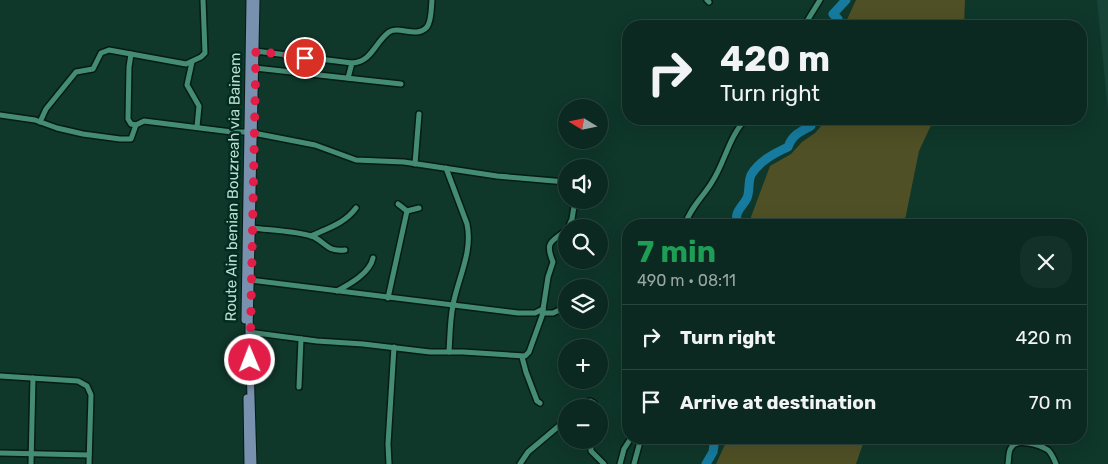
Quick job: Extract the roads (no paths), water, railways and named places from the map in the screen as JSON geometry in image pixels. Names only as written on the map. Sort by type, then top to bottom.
[{"type":"main road","name":"Route Ain benian Bouzreah via Bainem","points":[[250,0],[252,228],[249,332],[254,464]]},
{"type":"main road","name":"Route Ain benian Bouzreah via Bainem","points":[[248,464],[245,274],[256,51],[256,0]]},
{"type":"street","points":[[40,122],[46,109],[76,72],[93,69],[101,53],[109,50],[186,64],[205,53],[203,0]]},
{"type":"street","points":[[256,51],[352,63],[362,62],[391,31],[412,32],[426,28],[429,22],[432,0]]},
{"type":"street","points":[[808,20],[820,0]]},
{"type":"street","points":[[131,54],[128,119],[130,124],[136,125]]},
{"type":"street","points":[[192,62],[187,85],[199,106],[197,127]]},
{"type":"street","points":[[348,78],[352,63]]},
{"type":"street","points":[[255,68],[401,84]]},
{"type":"street","points":[[415,164],[419,114]]},
{"type":"street","points":[[0,115],[40,122],[83,134],[128,139],[132,137],[139,122],[148,121],[232,132],[251,132],[315,145],[350,158],[415,164],[497,176],[558,181]]},
{"type":"street","points":[[687,219],[713,182],[728,147],[742,125]]},
{"type":"street","points":[[446,168],[469,233],[465,261],[453,305],[449,352]]},
{"type":"street","points":[[398,204],[407,211]]},
{"type":"street","points":[[311,237],[344,221],[356,208]]},
{"type":"street","points":[[407,211],[419,208]]},
{"type":"street","points":[[388,298],[407,211]]},
{"type":"street","points":[[252,228],[311,237],[332,249],[345,250]]},
{"type":"street","points":[[249,332],[430,352],[522,356],[529,352],[543,311],[548,277],[553,262],[549,255],[550,244],[558,236]]},
{"type":"street","points":[[336,291],[348,285],[367,269],[372,264],[373,258]]},
{"type":"street","points":[[250,280],[388,298],[530,313],[543,311],[553,313],[558,311]]},
{"type":"street","points":[[299,387],[301,339]]},
{"type":"street","points":[[389,464],[387,450],[394,347]]},
{"type":"street","points":[[522,356],[537,401],[540,403]]},
{"type":"street","points":[[0,376],[78,382],[87,386],[91,396],[89,464]]},
{"type":"street","points":[[31,464],[33,378]]},
{"type":"street","points":[[520,464],[528,452],[558,427]]},
{"type":"street","points":[[620,464],[627,444]]},
{"type":"street","points":[[634,464],[639,444]]},
{"type":"street","points":[[1008,464],[1010,448],[1016,444]]},
{"type":"street","points":[[1030,444],[1041,446],[1050,452],[1056,464]]},
{"type":"street","points":[[590,449],[590,451],[604,464]]},
{"type":"street","points":[[0,452],[89,455]]},
{"type":"waterway","points":[[838,20],[833,14],[846,0]]},
{"type":"waterway","points":[[737,219],[738,211],[747,198],[751,175],[754,170],[773,155],[788,147],[794,136],[811,125]]},
{"type":"waterway","points":[[706,464],[713,452],[714,444]]}]
